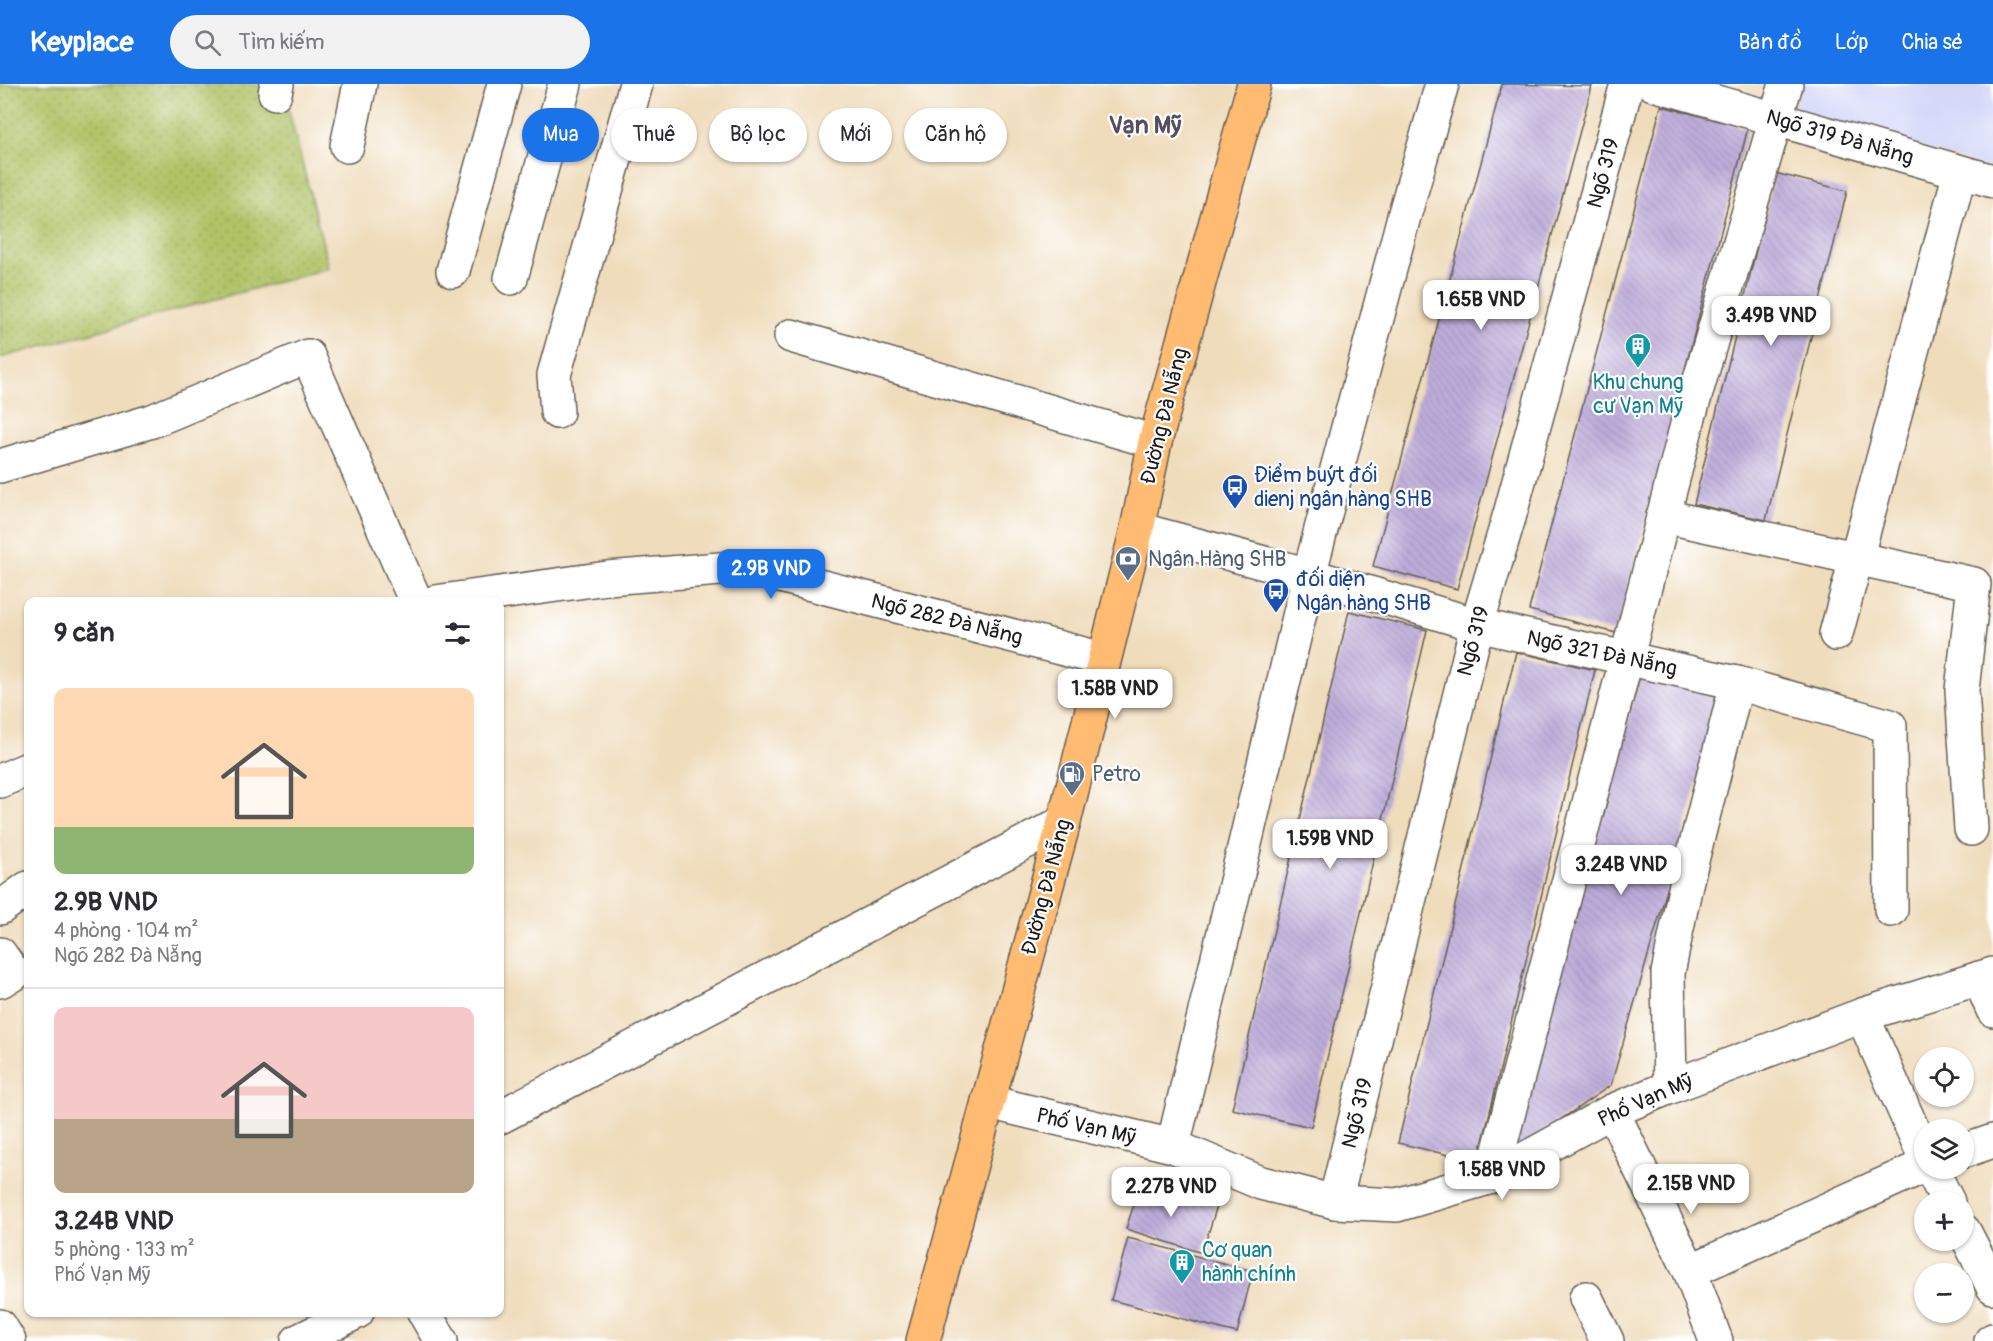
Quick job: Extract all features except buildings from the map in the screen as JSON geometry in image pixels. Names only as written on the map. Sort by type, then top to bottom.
[{"type":"main road","name":"Đường Đà Nẵng","points":[[923,1341],[1064,822],[1137,529],[1155,442],[1254,84]]},
{"type":"street","points":[[347,146],[360,84]]},
{"type":"street","points":[[453,271],[504,84]]},
{"type":"street","points":[[512,278],[565,84]]},
{"type":"street","points":[[557,412],[554,375],[636,84]]},
{"type":"street","points":[[1173,1146],[1309,575],[1400,231],[1442,84]]},
{"type":"street","name":"Ngõ 319","points":[[1335,1202],[1477,625],[1510,514],[1627,84]]},
{"type":"street","name":"Ngõ 319 Đà Nẵng","points":[[1653,84],[1993,181]]},
{"type":"street","points":[[1492,1177],[1689,417],[1786,84]]},
{"type":"street","points":[[1836,634],[1903,394],[1960,172]]},
{"type":"street","points":[[791,336],[1155,442]]},
{"type":"street","points":[[0,466],[152,421],[308,356],[414,597]]},
{"type":"street","points":[[1663,516],[1974,584],[1962,690],[1971,829]]},
{"type":"street","name":"Ngõ 321 Đà Nẵng","points":[[1137,529],[1309,575],[1477,625],[1737,683],[1890,726],[1891,910]]},
{"type":"street","name":"Ngõ 282 Đà Nẵng","points":[[471,597],[607,578],[745,567],[1103,659]]},
{"type":"street","points":[[1670,1087],[1668,974],[1686,884],[1737,683]]},
{"type":"street","points":[[0,781],[24,771]]},
{"type":"street","points":[[504,1115],[1064,822]]},
{"type":"street","points":[[0,908],[24,891]]},
{"type":"street","points":[[1986,976],[1993,1010]]},
{"type":"street","name":"Phố Vạn Mỹ","points":[[988,1102],[1173,1146],[1262,1183],[1335,1202],[1396,1205],[1492,1177],[1612,1111],[1670,1087],[1862,1015],[1986,976]]},
{"type":"street","points":[[1862,1015],[1914,1132]]},
{"type":"street","points":[[1612,1111],[1690,1271],[1716,1341]]},
{"type":"street","points":[[1974,1148],[1993,1141]]},
{"type":"street","points":[[1690,1271],[1914,1170]]},
{"type":"street","points":[[1974,1250],[1993,1287]]},
{"type":"street","points":[[1586,1298],[1607,1341]]},
{"type":"street","points":[[298,1341],[347,1317]]},
{"type":"street","points":[[427,1317],[441,1341]]},
{"type":"street","points":[[0,1326],[9,1341]]},
{"type":"shaded area","points":[[1802,84],[1993,84],[1993,169],[1793,112]]},
{"type":"green space","points":[[0,84],[282,84],[329,268],[0,358]]},
{"type":"place","name":"Khu chung cư Vạn Mỹ","points":[[1638,369]]},
{"type":"place","name":"Điểm buýt đối dienj ngân hàng SHB","points":[[1235,510]]},
{"type":"place","name":"Ngân Hàng SHB","points":[[1128,582]]},
{"type":"place","name":"đối diện Ngân hàng SHB","points":[[1276,614]]},
{"type":"place","name":"Petro","points":[[1072,797]]},
{"type":"place","name":"Cơ quan hành chính","points":[[1182,1285]]},
{"type":"district","name":"Vạn Mỹ","points":[[1145,125]]}]
